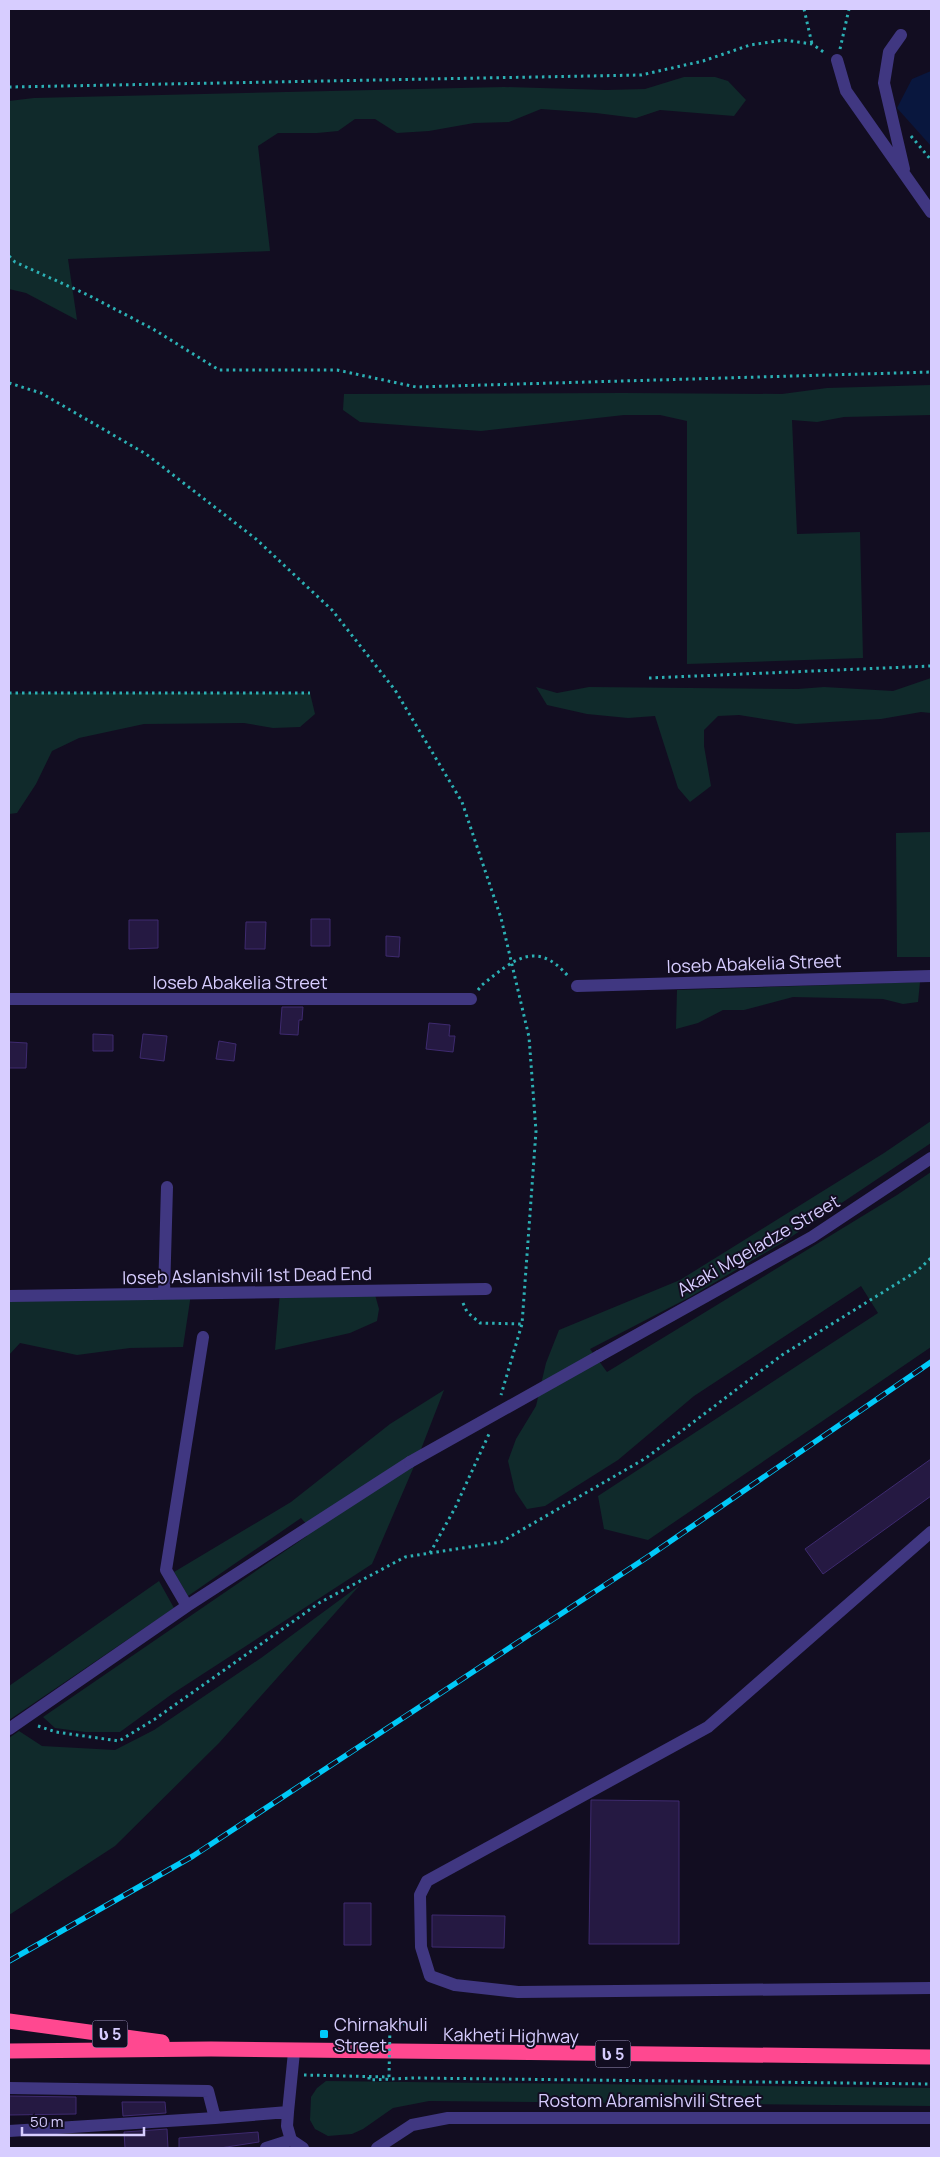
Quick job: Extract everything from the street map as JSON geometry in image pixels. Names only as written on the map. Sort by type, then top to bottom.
[{"type":"highway","name":"Kakheti Highway","points":[[9,2022],[211,2049]]},
{"type":"highway","name":"Kakheti Highway","points":[[9,2051],[211,2049],[294,2052],[931,2058]]},
{"type":"street","points":[[901,35],[889,52],[884,83],[905,174]]},
{"type":"street","points":[[837,60],[846,91],[931,212]]},
{"type":"street","name":"Ioseb Abakelia Street","points":[[577,986],[931,976]]},
{"type":"street","name":"Ioseb Abakelia Street","points":[[9,999],[471,999]]},
{"type":"street","name":"Akaki Mgeladze Street","points":[[9,1729],[187,1606],[410,1462],[812,1237],[931,1158]]},
{"type":"street","points":[[164,1294],[167,1187]]},
{"type":"street","name":"Ioseb Aslanishvili 1st Dead End","points":[[9,1296],[486,1289]]},
{"type":"street","points":[[187,1606],[166,1570],[203,1337]]},
{"type":"street","points":[[931,1532],[708,1727],[427,1881],[420,1895],[421,1947],[430,1976],[454,1985],[518,1992],[931,1988]]},
{"type":"street","points":[[294,2052],[287,2126],[291,2140],[303,2148]]},
{"type":"street","points":[[9,2088],[208,2091],[215,2118]]},
{"type":"street","points":[[9,2131],[288,2112]]},
{"type":"street","name":"Rostom Abramishvili Street","points":[[377,2148],[412,2125],[448,2118],[931,2118]]},
{"type":"street","points":[[266,2148],[291,2140]]},
{"type":"path","points":[[804,9],[812,44]]},
{"type":"path","points":[[9,87],[641,75],[704,61],[750,45],[784,40],[812,44],[837,60],[849,9]]},
{"type":"path","points":[[9,256],[15,262],[88,295],[153,329],[219,370],[337,370],[416,387],[931,372]]},
{"type":"path","points":[[9,383],[41,393],[146,454],[256,539],[332,610],[395,690],[462,802],[501,918],[529,1037],[536,1131],[522,1324],[500,1398]]},
{"type":"path","points":[[649,678],[931,666]]},
{"type":"path","points":[[9,693],[310,693]]},
{"type":"path","points":[[471,999],[482,985],[520,957],[542,956],[557,963],[577,986]]},
{"type":"path","points":[[21,1720],[56,1732],[119,1741],[155,1719],[319,1603],[405,1557],[501,1542],[646,1458],[782,1355],[917,1271],[931,1258]]},
{"type":"path","points":[[458,1290],[467,1312],[480,1323],[522,1324]]},
{"type":"path","points":[[430,1553],[455,1508],[492,1425]]},
{"type":"path","points":[[291,2075],[389,2077],[390,2023],[406,2024]]},
{"type":"path","points":[[369,2077],[369,2080],[424,2078],[931,2084]]},
{"type":"green space","points":[[684,77],[715,77],[728,81],[746,100],[734,116],[660,110],[636,118],[541,109],[509,122],[474,123],[429,131],[397,133],[375,119],[355,119],[338,131],[278,133],[258,146],[270,251],[68,259],[77,320],[26,293],[9,289],[9,101],[34,98],[504,87],[606,90],[645,89]]},
{"type":"green space","points":[[931,385],[931,415],[844,417],[817,422],[792,420],[797,534],[860,532],[863,658],[687,664],[687,421],[660,415],[624,415],[481,431],[360,422],[343,410],[344,394],[782,394],[827,388]]},
{"type":"green space","points":[[931,678],[931,713],[921,712],[881,719],[796,724],[739,715],[718,716],[704,730],[704,746],[711,786],[690,802],[678,788],[655,716],[628,718],[587,714],[547,705],[536,687],[557,693],[589,687],[798,689],[824,687],[893,691]]},
{"type":"green space","points":[[9,693],[310,693],[315,714],[300,727],[273,728],[244,723],[144,724],[79,738],[52,751],[36,784],[17,813],[9,814]]},
{"type":"green space","points":[[931,832],[931,957],[897,957],[896,833]]},
{"type":"green space","points":[[920,982],[918,1002],[903,1004],[883,999],[793,997],[744,1010],[723,1010],[698,1023],[676,1029],[677,990]]},
{"type":"green space","points":[[931,1121],[931,1143],[782,1243],[690,1297],[590,1349],[607,1372],[897,1195],[931,1172],[931,1347],[648,1540],[604,1529],[598,1496],[878,1313],[861,1286],[694,1396],[618,1460],[545,1506],[527,1509],[515,1491],[508,1461],[516,1439],[536,1406],[546,1363],[559,1330],[680,1280],[884,1153]]},
{"type":"green space","points":[[374,1291],[379,1309],[377,1321],[350,1333],[275,1350],[280,1292]]},
{"type":"green space","points":[[191,1294],[183,1347],[130,1348],[77,1355],[20,1343],[9,1355],[9,1296]]},
{"type":"green space","points":[[444,1390],[418,1457],[372,1564],[172,1694],[120,1732],[85,1732],[55,1728],[43,1717],[307,1536],[309,1527],[301,1518],[188,1596],[174,1572],[291,1502],[390,1424]]},
{"type":"green space","points":[[159,1581],[174,1608],[9,1720],[9,1686]]},
{"type":"green space","points":[[360,1585],[219,1743],[115,1846],[9,1915],[9,1738],[19,1731],[42,1746],[115,1750],[154,1730],[261,1658]]},
{"type":"green space","points":[[326,2081],[931,2088],[931,2106],[429,2101],[393,2108],[363,2129],[352,2134],[328,2136],[315,2129],[310,2120],[311,2097],[317,2088]]},
{"type":"water","points":[[931,71],[931,146],[897,108],[912,79]]},
{"type":"building","points":[[311,919],[330,919],[330,946],[311,946]]},
{"type":"building","points":[[129,920],[158,920],[158,948],[129,949]]},
{"type":"building","points":[[246,922],[266,922],[265,949],[245,949]]},
{"type":"building","points":[[386,936],[400,937],[399,957],[386,956]]},
{"type":"building","points":[[282,1007],[303,1007],[302,1020],[299,1020],[298,1035],[280,1034]]},
{"type":"building","points":[[429,1023],[450,1025],[449,1036],[455,1036],[453,1052],[426,1049]]},
{"type":"building","points":[[93,1034],[113,1035],[113,1051],[93,1051]]},
{"type":"building","points":[[143,1034],[167,1036],[164,1061],[140,1058]]},
{"type":"building","points":[[219,1041],[236,1044],[234,1061],[216,1059]]},
{"type":"building","points":[[9,1042],[27,1043],[26,1068],[9,1068]]},
{"type":"building","points":[[931,1459],[931,1496],[823,1574],[805,1549]]},
{"type":"building","points":[[591,1800],[679,1801],[679,1944],[589,1944]]},
{"type":"building","points":[[344,1903],[371,1903],[371,1945],[344,1945]]},
{"type":"building","points":[[432,1915],[505,1916],[504,1948],[432,1947]]},
{"type":"building","points":[[9,2096],[76,2097],[76,2114],[9,2115]]},
{"type":"building","points":[[122,2102],[165,2102],[166,2113],[123,2116]]},
{"type":"building","points":[[167,2129],[168,2148],[125,2148],[124,2132]]},
{"type":"building","points":[[258,2132],[259,2142],[220,2148],[179,2148],[179,2138]]},
{"type":"railway","points":[[9,1961],[193,1856],[649,1556],[931,1362]]},
{"type":"place","name":"Chirnakhuli Street","points":[[324,2034]]}]
